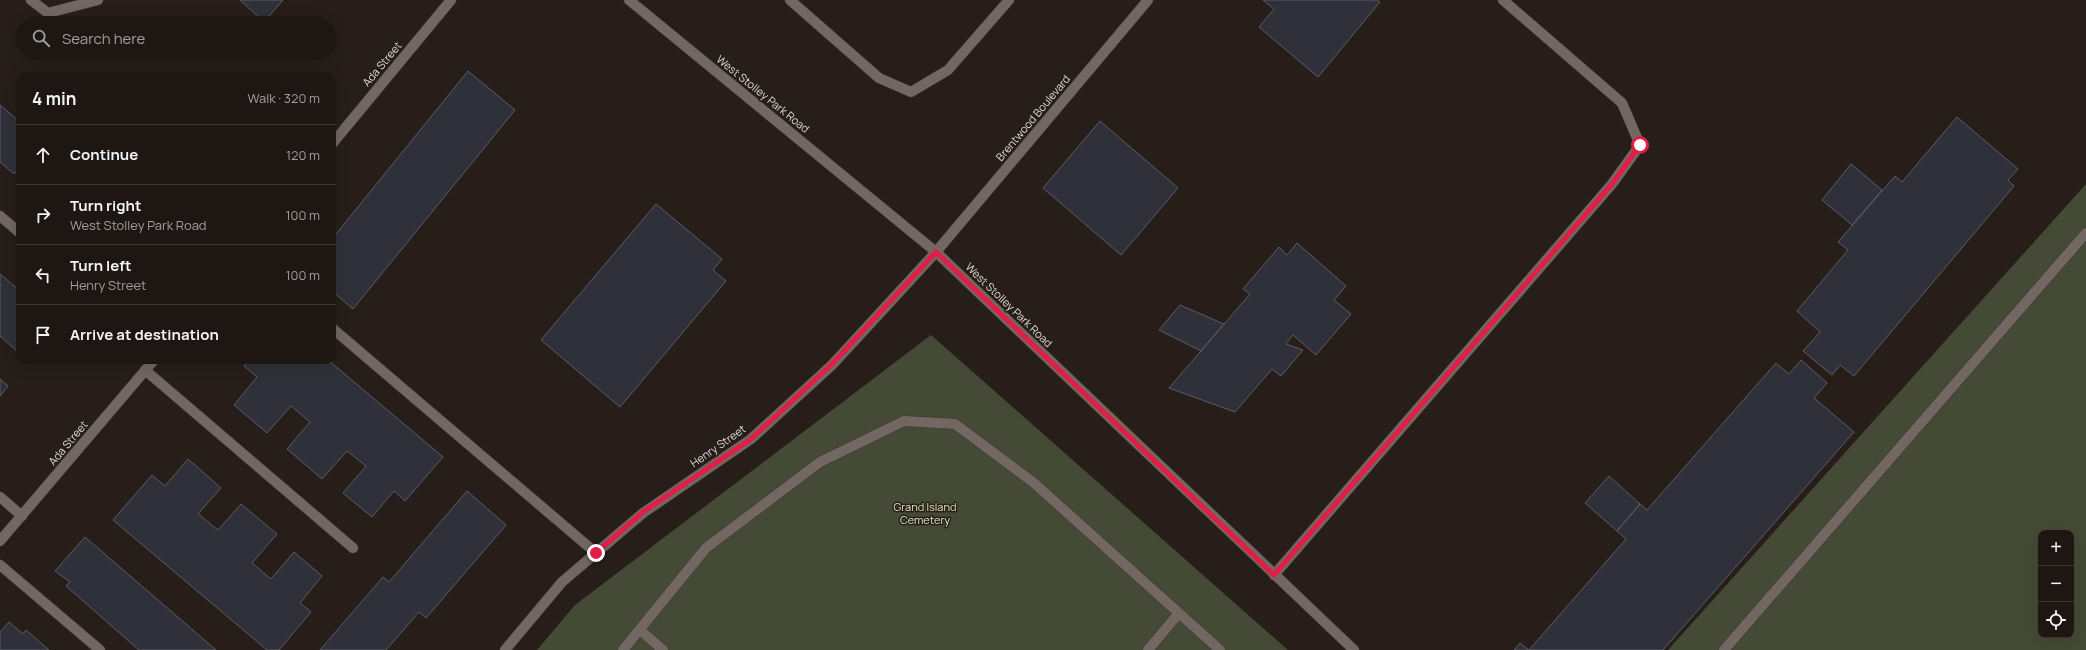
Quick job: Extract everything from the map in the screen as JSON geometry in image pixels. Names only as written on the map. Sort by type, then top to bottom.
[{"type":"street","points":[[31,0],[48,13],[98,0]]},
{"type":"street","name":"Ada Street","points":[[336,139],[451,0]]},
{"type":"street","name":"West Stolley Park Road","points":[[629,0],[936,252],[1354,650]]},
{"type":"street","points":[[790,0],[879,78],[912,92],[948,70],[1009,0]]},
{"type":"street","name":"Brentwood Boulevard","points":[[936,252],[1148,0]]},
{"type":"street","points":[[1274,575],[1612,184],[1640,145],[1622,103],[1503,0]]},
{"type":"street","points":[[0,216],[16,230]]},
{"type":"street","points":[[1724,650],[2086,233]]},
{"type":"street","name":"Henry Street","points":[[505,650],[562,582],[643,512],[751,439],[832,364],[936,252]]},
{"type":"street","points":[[336,331],[596,553]]},
{"type":"street","name":"Ada Street","points":[[0,541],[150,364]]},
{"type":"street","points":[[145,370],[354,548]]},
{"type":"street","points":[[623,650],[706,548],[820,462],[904,421],[955,424],[1034,483],[1220,650]]},
{"type":"street","points":[[0,497],[22,516]]},
{"type":"street","points":[[0,564],[100,650]]},
{"type":"street","points":[[1148,650],[1179,613]]},
{"type":"street","points":[[640,630],[663,650]]},
{"type":"green space","points":[[2086,184],[2086,650],[1668,650]]},
{"type":"green space","name":"Grand Island Cemetery","points":[[931,335],[1288,650],[537,650],[575,605]]},
{"type":"building","points":[[240,0],[283,0],[269,16],[257,16]]},
{"type":"building","points":[[1263,0],[1377,0],[1380,2],[1318,77],[1259,27],[1274,9]]},
{"type":"building","points":[[468,71],[515,110],[353,309],[336,294],[336,234]]},
{"type":"building","points":[[0,105],[16,119],[16,172],[14,174],[0,162]]},
{"type":"building","points":[[1957,117],[2018,169],[2008,180],[2014,186],[1854,376],[1840,365],[1832,375],[1803,351],[1820,332],[1797,311],[1848,250],[1838,242],[1895,176],[1902,182]]},
{"type":"building","points":[[1100,121],[1178,188],[1121,255],[1043,188]]},
{"type":"building","points":[[1851,164],[1882,190],[1852,225],[1822,200]]},
{"type":"building","points":[[656,204],[722,259],[713,270],[726,281],[620,407],[541,340]]},
{"type":"building","points":[[1297,243],[1346,286],[1334,300],[1351,314],[1316,355],[1293,335],[1286,344],[1303,350],[1281,376],[1272,369],[1235,412],[1169,388],[1250,294],[1243,289],[1279,247],[1287,255]]},
{"type":"building","points":[[0,274],[16,288],[16,350],[0,336]]},
{"type":"building","points":[[1180,305],[1224,324],[1201,351],[1159,330]]},
{"type":"building","points":[[1801,360],[1827,383],[1814,398],[1854,432],[1663,650],[1529,650],[1626,539],[1617,531],[1640,504],[1647,510],[1776,363],[1789,374]]},
{"type":"building","points":[[246,364],[333,364],[443,457],[405,501],[394,491],[372,517],[343,493],[366,466],[347,451],[322,479],[287,449],[310,422],[291,406],[267,433],[234,405],[257,377],[244,366]]},
{"type":"building","points":[[0,379],[8,386],[0,396]]},
{"type":"building","points":[[188,459],[221,488],[198,514],[218,530],[241,504],[277,534],[252,563],[271,579],[294,552],[322,576],[300,603],[311,612],[279,650],[267,650],[113,520],[152,475],[165,486]]},
{"type":"building","points":[[1609,476],[1640,504],[1617,531],[1585,503]]},
{"type":"building","points":[[467,491],[506,525],[426,618],[419,612],[386,650],[320,650],[383,577],[389,582]]},
{"type":"building","points":[[85,537],[216,650],[139,650],[66,586],[70,582],[55,571]]},
{"type":"building","points":[[9,622],[23,634],[26,630],[49,650],[0,650],[0,632]]},
{"type":"building","points":[[1520,643],[1529,650],[1514,650]]},
{"type":"route","points":[[596,553],[643,512],[751,439],[832,364],[936,252],[1274,575],[1612,184],[1640,145]]}]
